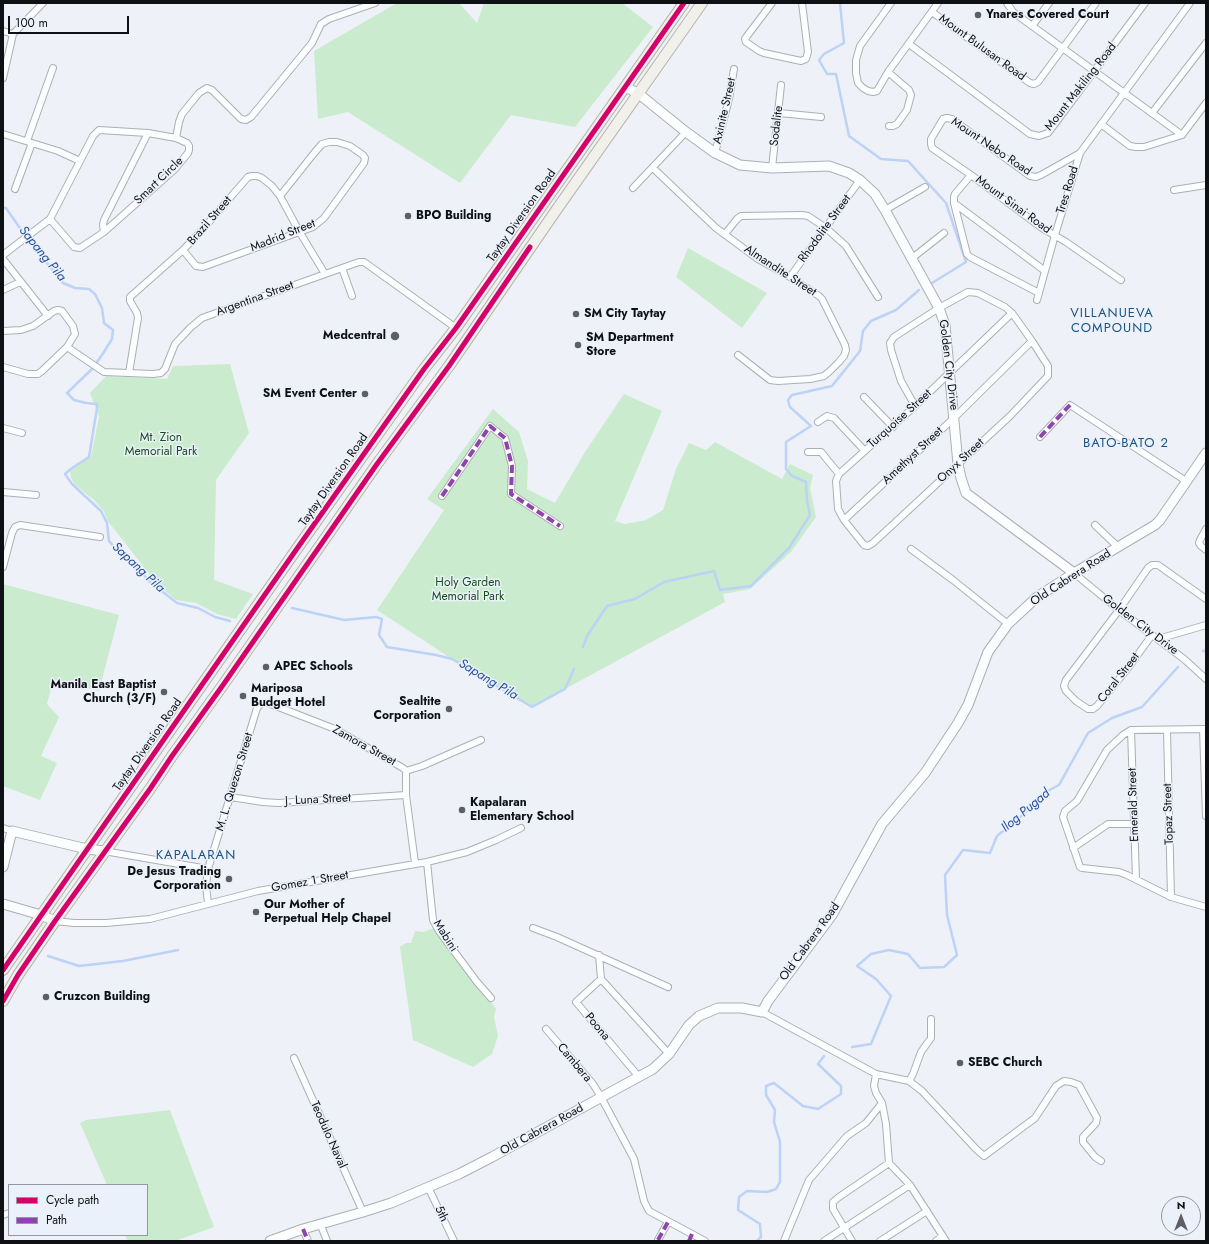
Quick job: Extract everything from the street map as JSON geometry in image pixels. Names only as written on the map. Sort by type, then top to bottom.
[{"type":"main road","name":"Taytay Diversion Road","points":[[3,970],[420,375],[456,328],[684,3]]},
{"type":"main road","name":"Taytay Diversion Road","points":[[3,1001],[55,921],[104,851],[150,789],[377,464],[449,366],[702,3]]},
{"type":"main road","points":[[240,632],[253,641]]},
{"type":"street","points":[[3,78],[13,34],[43,3]]},
{"type":"street","points":[[176,138],[182,114],[199,93],[207,88],[212,90],[241,118],[246,120],[251,117],[312,43],[321,24],[329,19],[375,3]]},
{"type":"street","points":[[772,3],[745,39],[746,42],[764,54],[801,61],[806,59],[808,52],[802,3]]},
{"type":"street","points":[[890,3],[860,46],[856,60],[858,83],[868,91],[877,91],[888,72],[938,3]]},
{"type":"street","points":[[1007,3],[1013,12],[1182,136]]},
{"type":"street","points":[[1032,26],[1049,3]]},
{"type":"street","name":"Mount Bulusan Road","points":[[932,12],[1030,83],[1034,84],[1038,82],[1096,3]]},
{"type":"street","name":"Mount Makiling Road","points":[[909,44],[1030,134],[1039,136],[1048,132],[1145,3]]},
{"type":"street","name":"Tres Road","points":[[1038,300],[1055,235],[1080,153],[1190,3]]},
{"type":"street","points":[[3,31],[13,34]]},
{"type":"street","points":[[1152,113],[1206,43]]},
{"type":"street","points":[[15,189],[53,68]]},
{"type":"street","name":"Axinite Street","points":[[715,153],[729,99],[734,69]]},
{"type":"street","points":[[888,72],[909,90],[911,95],[907,110],[897,124],[889,126]]},
{"type":"street","name":"Sodalite","points":[[772,168],[781,85]]},
{"type":"street","name":"Golden City Drive","points":[[626,87],[639,94],[715,153],[740,165],[772,168],[829,166],[849,173],[860,180],[875,194],[939,308],[945,325],[958,464],[966,493],[1074,573],[1119,610],[1184,659],[1206,679]]},
{"type":"street","points":[[1101,124],[1130,146],[1144,147],[1182,136],[1206,103]]},
{"type":"street","points":[[779,113],[821,117]]},
{"type":"street","name":"Mount Nebo Road","points":[[943,119],[952,119],[1030,176],[1036,177],[1041,175],[1080,153]]},
{"type":"street","name":"Mount Sinai Road","points":[[943,119],[932,139],[932,148],[1042,228],[1055,235],[1121,280]]},
{"type":"street","name":"Smart Circle","points":[[99,130],[148,134],[176,138],[188,144],[189,150],[175,169],[104,232],[80,248],[76,248],[50,220],[93,136],[99,130]]},
{"type":"street","points":[[633,188],[686,132]]},
{"type":"street","points":[[3,134],[58,151],[80,161]]},
{"type":"street","points":[[104,232],[104,220],[148,134]]},
{"type":"street","name":"Madrid Street","points":[[183,250],[196,266],[203,267],[313,227],[324,218],[364,163],[365,158],[350,146],[337,142],[322,144],[280,196]]},
{"type":"street","name":"Almandite Street","points":[[653,168],[716,228],[758,259],[790,277],[819,296],[822,299],[845,345],[846,350],[844,356],[824,376],[778,382],[770,380],[738,355]]},
{"type":"street","points":[[971,175],[955,194],[954,203],[967,254],[970,257],[1039,293]]},
{"type":"street","name":"Brazil Street","points":[[129,373],[138,318],[137,313],[130,301],[130,297],[183,250],[203,230],[248,177],[252,176],[262,178],[272,186],[280,196],[299,232],[325,274]]},
{"type":"street","name":"Rhodolite Street","points":[[790,277],[860,180]]},
{"type":"street","points":[[1174,190],[1206,185]]},
{"type":"street","points":[[885,210],[926,187]]},
{"type":"street","points":[[954,203],[1045,271]]},
{"type":"street","points":[[725,234],[736,218],[741,216],[808,216],[826,228],[846,246],[878,297]]},
{"type":"street","points":[[3,255],[50,220]]},
{"type":"street","points":[[911,259],[944,233]]},
{"type":"street","points":[[3,259],[48,316]]},
{"type":"street","name":"Argentina Street","points":[[67,347],[104,372],[161,373],[165,368],[175,344],[202,318],[359,262],[364,262],[456,328]]},
{"type":"street","points":[[342,268],[352,296]]},
{"type":"street","points":[[3,290],[20,282]]},
{"type":"street","points":[[916,406],[901,381],[890,343],[894,337],[939,308],[968,292],[978,293],[1006,307],[1032,341]]},
{"type":"street","points":[[3,331],[21,330],[33,326],[54,311],[60,310],[73,326],[75,334],[67,347],[38,374],[28,374],[3,367]]},
{"type":"street","name":"Turquoise Street","points":[[839,474],[916,406],[1012,313]]},
{"type":"street","name":"Onyx Street","points":[[844,520],[864,545],[868,546],[873,543],[1010,416],[1048,376],[1048,366],[1032,341]]},
{"type":"street","name":"Amethyst Street","points":[[844,520],[954,417],[1032,341]]},
{"type":"street","points":[[864,397],[893,427]]},
{"type":"street","points":[[1040,437],[1070,405],[1186,481]]},
{"type":"street","points":[[818,422],[827,416],[834,418],[865,451]]},
{"type":"street","points":[[442,496],[490,426],[505,438],[512,466],[511,494],[560,526]]},
{"type":"street","points":[[3,428],[22,433]]},
{"type":"street","points":[[808,452],[821,452],[839,474],[836,482],[837,502],[838,509],[844,520]]},
{"type":"street","name":"Old Cabrera Road","points":[[270,1241],[304,1228],[363,1212],[391,1202],[459,1174],[492,1158],[653,1069],[669,1054],[689,1025],[699,1016],[718,1008],[742,1008],[762,1012],[768,1001],[832,915],[882,824],[925,773],[954,729],[968,705],[988,652],[1008,624],[1037,597],[1074,573],[1155,525],[1160,520],[1186,481],[1204,459]]},
{"type":"street","points":[[3,492],[36,495]]},
{"type":"street","points":[[3,568],[12,532],[15,527],[20,525],[100,537]]},
{"type":"street","points":[[1095,525],[1118,548]]},
{"type":"street","points":[[1203,548],[1199,543],[1206,529]]},
{"type":"street","points":[[910,550],[953,580],[1008,624]]},
{"type":"street","points":[[1119,610],[1148,568],[1152,565],[1158,565],[1206,599]]},
{"type":"street","name":"Coral Street","points":[[1119,610],[1066,680],[1064,686],[1066,691],[1076,701],[1088,710],[1097,706],[1128,668],[1152,635]]},
{"type":"street","points":[[1158,640],[1206,625]]},
{"type":"street","name":"Zamora Street","points":[[258,708],[262,703],[268,703],[335,729],[403,768],[406,771],[406,795],[415,863]]},
{"type":"street","name":"M. L. Quezon Street","points":[[208,903],[206,886],[208,869],[258,708]]},
{"type":"street","points":[[1206,816],[1205,729],[1131,730],[1123,735],[1107,750],[1077,801],[1065,812],[1063,817],[1080,867],[1119,872],[1171,897],[1206,907]]},
{"type":"street","name":"Emerald Street","points":[[1131,730],[1136,879]]},
{"type":"street","name":"Topaz Street","points":[[1166,730],[1171,897]]},
{"type":"street","points":[[406,771],[422,766],[481,740]]},
{"type":"street","name":"J. Luna Street","points":[[230,796],[263,802],[278,802],[406,795]]},
{"type":"street","points":[[1073,848],[1108,824],[1134,824]]},
{"type":"street","name":"Gomez 1 Street","points":[[3,904],[41,915],[55,921],[74,923],[106,923],[150,919],[258,891],[415,863],[428,862],[467,852],[521,828]]},
{"type":"street","points":[[3,867],[7,829],[87,849],[208,869]]},
{"type":"street","name":"Mabini","points":[[428,862],[433,920],[439,931],[477,982],[491,998]]},
{"type":"street","points":[[533,928],[599,955],[668,987]]},
{"type":"street","points":[[599,955],[601,979],[669,1054]]},
{"type":"street","name":"Poona","points":[[601,979],[576,1002],[639,1077]]},
{"type":"street","points":[[762,1012],[876,1074],[910,1081],[922,1091],[976,1150],[984,1156],[1035,1118],[1056,1086],[1064,1081],[1079,1085],[1097,1118],[1096,1123],[1083,1137],[1083,1142],[1095,1158],[1101,1161]]},
{"type":"street","points":[[910,1081],[921,1052],[931,1038],[931,1019]]},
{"type":"street","name":"Cambera","points":[[546,1029],[601,1097],[634,1159],[644,1201],[649,1211],[705,1241]]},
{"type":"street","name":"Teodulo Naval","points":[[294,1058],[363,1212]]},
{"type":"street","points":[[876,1074],[874,1086],[882,1103],[886,1124],[889,1163],[910,1185],[945,1239],[936,1241]]},
{"type":"street","points":[[784,1241],[809,1180],[846,1136],[866,1123],[882,1103]]},
{"type":"street","points":[[852,1241],[833,1209],[833,1202],[889,1163]]},
{"type":"street","points":[[824,1241],[910,1185]]},
{"type":"street","name":"5th","points":[[428,1187],[454,1241]]},
{"type":"street","points":[[880,1241],[927,1211]]},
{"type":"street","points":[[658,1240],[668,1222]]},
{"type":"street","points":[[320,1224],[327,1241]]},
{"type":"street","points":[[304,1228],[308,1241]]},
{"type":"street","points":[[689,1241],[692,1234]]},
{"type":"green space","points":[[397,3],[459,3],[477,23],[484,3],[622,3],[653,27],[575,127],[511,115],[460,183],[348,112],[318,119],[314,51]]},
{"type":"green space","points":[[688,248],[767,293],[742,328],[676,277]]},
{"type":"green space","name":"Mt. Zion Memorial Park","points":[[230,364],[249,433],[216,480],[214,580],[253,594],[236,619],[217,614],[196,603],[176,600],[157,584],[107,520],[104,511],[94,500],[75,485],[71,478],[70,471],[91,457],[99,416],[90,393],[106,376],[167,379],[173,366]]},
{"type":"green space","name":"Holy Garden Memorial Park","points":[[624,394],[662,411],[615,521],[625,524],[646,520],[663,510],[676,469],[689,443],[706,450],[715,442],[782,479],[790,464],[813,475],[810,488],[816,517],[791,552],[750,589],[723,594],[725,602],[532,707],[452,659],[377,610],[444,510],[427,499],[493,409],[519,432],[528,461],[527,489],[555,503],[585,452]]},
{"type":"green space","points":[[3,584],[119,615],[99,691],[53,680],[47,704],[59,717],[41,756],[57,763],[40,800],[3,786]]},
{"type":"green space","points":[[434,928],[496,1009],[494,1017],[498,1036],[492,1054],[473,1067],[413,1040],[400,947],[406,943],[411,943],[415,931],[423,932]]},
{"type":"green space","points":[[170,1110],[214,1227],[175,1241],[128,1241],[126,1236],[148,1236],[148,1184],[107,1184],[80,1123],[86,1120]]},
{"type":"waterway","name":"Sapang Pila","points":[[840,3],[844,43],[824,54],[819,60],[827,74],[836,74],[849,136],[881,159],[908,161],[946,203],[966,262],[932,283]]},
{"type":"waterway","name":"Sapang Pila","points":[[3,208],[6,208],[24,234],[63,283],[75,288],[89,289],[95,294],[102,308],[104,323],[113,330],[112,339],[92,369],[67,393],[74,400],[97,404],[97,408],[89,457],[65,474],[72,484],[101,511],[107,523],[109,541],[116,549],[131,560],[149,581],[177,603],[198,608],[215,617],[230,621]]},
{"type":"waterway","name":"Sapang Pila","points":[[583,647],[587,636],[607,606],[635,599],[664,582],[714,571],[720,590],[751,586],[789,548],[810,515],[807,501],[806,482],[792,476],[786,469],[786,442],[811,426],[790,407],[788,400],[792,395],[832,386],[860,351],[863,331],[871,321],[896,310],[919,290]]},
{"type":"waterway","name":"Sapang Pila","points":[[292,608],[344,620],[376,617],[382,619],[379,635],[387,647],[452,659],[532,707],[565,689],[574,669]]},
{"type":"waterway","name":"Ilog Pugad","points":[[852,1047],[871,1044],[891,996],[876,979],[857,966],[871,954],[889,950],[908,954],[920,968],[944,967],[957,955],[947,915],[945,875],[963,850],[990,853],[997,836],[1025,813],[1042,794],[1059,785],[1088,733],[1112,718],[1142,707],[1178,667]]},
{"type":"waterway","points":[[48,956],[79,966],[123,961],[178,950]]},
{"type":"waterway","name":"Ilog Pugad","points":[[757,1241],[761,1237],[760,1224],[738,1210],[739,1197],[747,1191],[767,1192],[776,1189],[780,1182],[780,1142],[774,1122],[775,1110],[766,1095],[766,1086],[774,1083],[803,1106],[818,1109],[841,1094],[841,1086],[818,1064],[824,1056]]},
{"type":"marked path","points":[[1040,437],[1070,405]]},
{"type":"marked path","points":[[442,496],[490,426],[505,438],[512,466],[511,494],[560,526]]},
{"type":"marked path","points":[[658,1240],[668,1222]]},
{"type":"marked path","points":[[303,1229],[308,1241]]},
{"type":"marked path","points":[[689,1241],[692,1234]]},
{"type":"cycle path","points":[[3,970],[296,550],[424,369],[456,328],[684,3]]},
{"type":"cycle path","points":[[3,1001],[18,975],[55,921],[150,789],[377,464],[449,366],[530,247]]},
{"type":"place","name":"Ynares Covered Court","points":[[978,15]]},
{"type":"place","name":"BPO Building","points":[[408,216]]},
{"type":"place","name":"SM City Taytay","points":[[576,314]]},
{"type":"place","name":"Medcentral","points":[[395,336]]},
{"type":"place","name":"SM Department Store","points":[[578,345]]},
{"type":"place","name":"SM Event Center","points":[[365,394]]},
{"type":"place","name":"APEC Schools","points":[[266,667]]},
{"type":"place","name":"Manila East Baptist Church (3/F)","points":[[164,692]]},
{"type":"place","name":"Mariposa Budget Hotel","points":[[243,696]]},
{"type":"place","name":"Sealtite Corporation","points":[[449,709]]},
{"type":"place","name":"Kapalaran Elementary School","points":[[462,810]]},
{"type":"place","name":"De Jesus Trading Corporation","points":[[229,879]]},
{"type":"place","name":"Our Mother of Perpetual Help Chapel","points":[[256,912]]},
{"type":"place","name":"Cruzcon Building","points":[[46,997]]},
{"type":"place","name":"SEBC Church","points":[[960,1063]]},
{"type":"district","name":"VILLANUEVA COMPOUND","points":[[1112,322]]},
{"type":"district","name":"BATO-BATO 2","points":[[1126,444]]},
{"type":"district","name":"KAPALARAN","points":[[196,856]]}]
